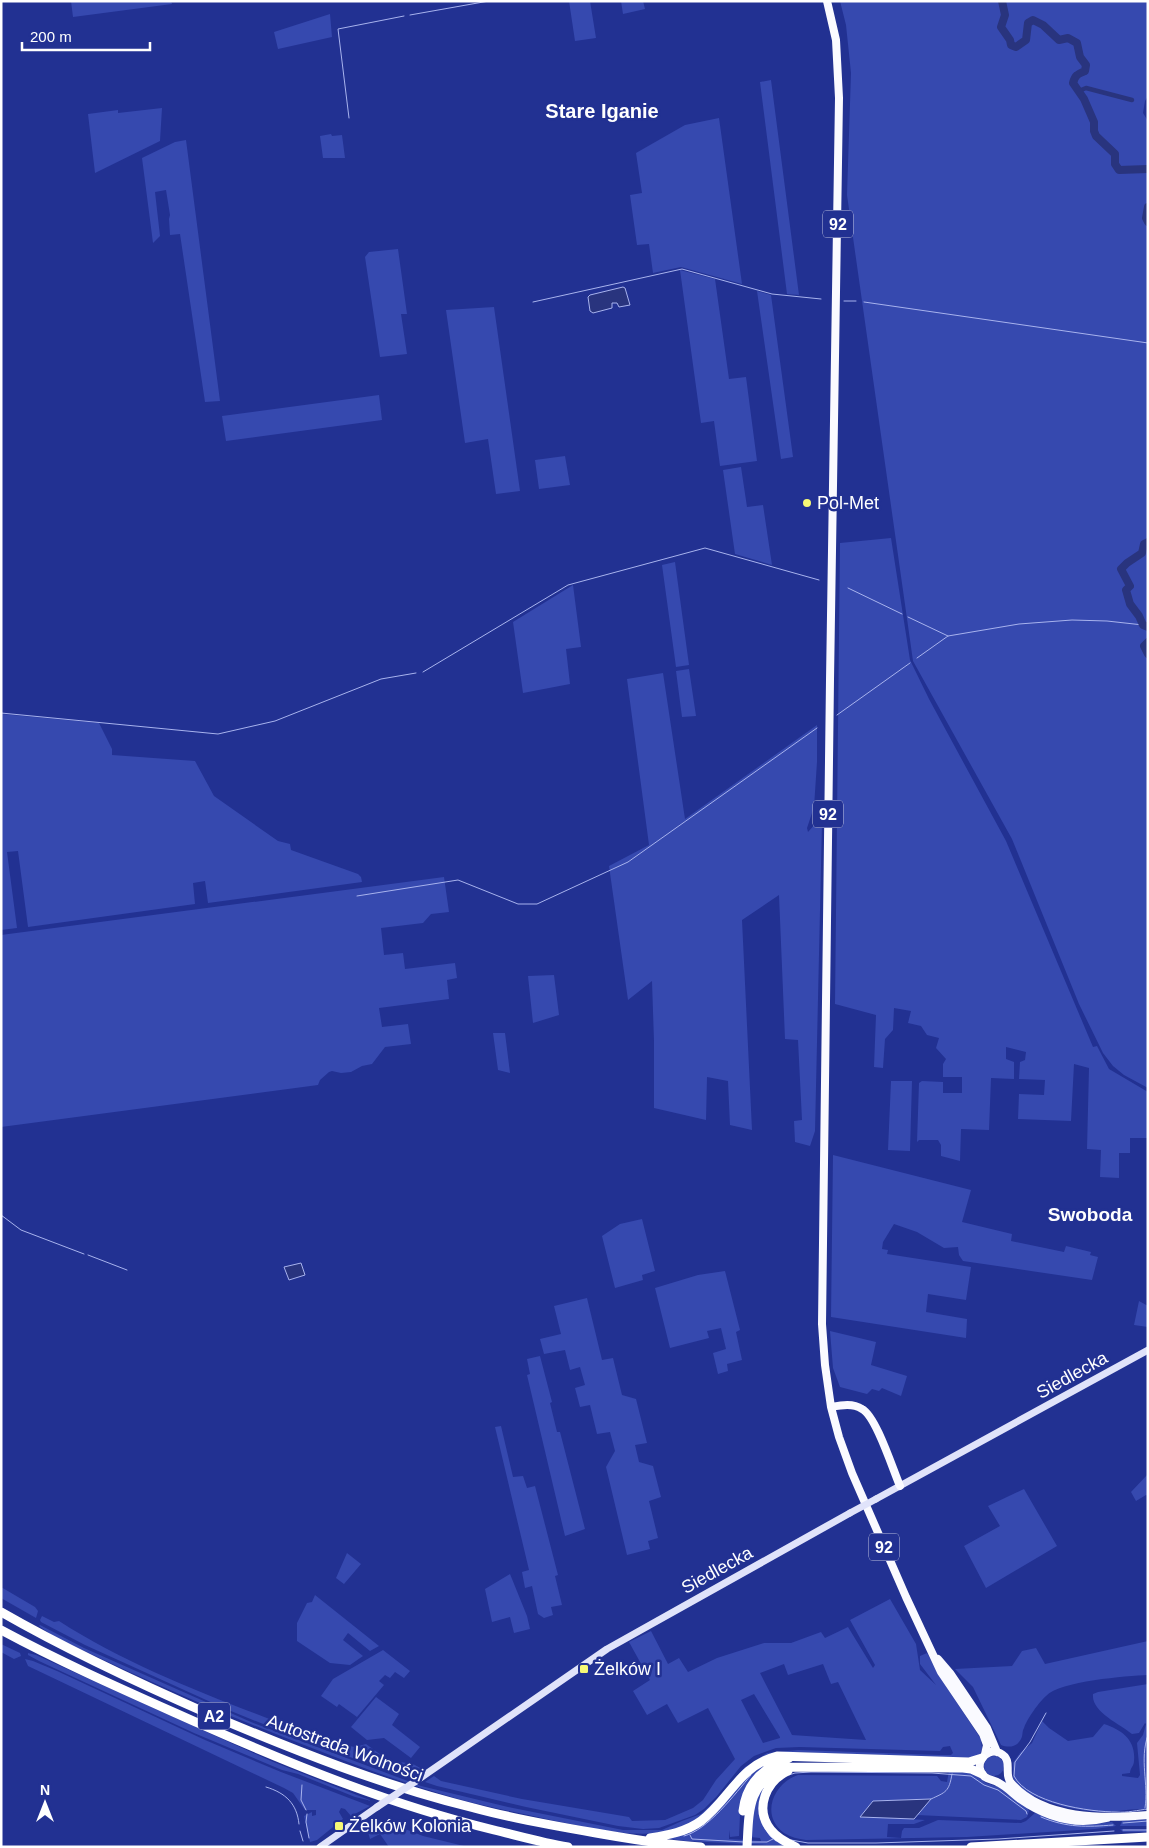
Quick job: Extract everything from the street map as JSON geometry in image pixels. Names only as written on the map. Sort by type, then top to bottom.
[{"type":"highway","name":"Autostrada Wolności","points":[[1,1612],[66,1647],[165,1694],[300,1751],[368,1776],[473,1808],[542,1824],[638,1840],[700,1847]]},
{"type":"highway","name":"Autostrada Wolności","points":[[1,1630],[51,1656],[143,1699],[333,1780],[426,1811],[565,1846]]},
{"type":"highway","points":[[638,1840],[670,1835],[695,1825],[715,1809],[742,1776],[752,1767],[777,1756],[969,1762],[983,1756]]},
{"type":"highway","points":[[744,1843],[745,1798],[751,1786],[767,1769],[794,1757]]},
{"type":"highway","points":[[744,1843],[750,1807],[758,1786],[768,1776],[789,1766],[963,1768],[982,1774]]},
{"type":"highway","points":[[796,1847],[784,1841],[771,1830],[764,1816],[763,1808],[765,1795],[771,1783],[781,1774],[797,1766]]},
{"type":"highway","points":[[971,1847],[1148,1837]]},
{"type":"main road","name":"92","points":[[827,1],[836,40],[839,98],[830,621],[822,1324],[825,1365],[832,1407],[839,1437],[859,1490],[914,1614],[941,1672],[983,1734],[987,1745],[979,1766],[982,1774],[1000,1783],[1027,1804],[1044,1813],[1066,1820],[1085,1822],[1107,1818],[1148,1815]]},
{"type":"main road","name":"Siedlecka","points":[[320,1847],[607,1649],[1148,1350]]},
{"type":"main road","points":[[832,1407],[842,1405],[856,1406],[869,1414],[900,1486]]},
{"type":"main road","name":"92","points":[[934,1654],[950,1673],[978,1714],[998,1752],[1006,1758],[1010,1783],[1028,1797],[1042,1804],[1068,1812],[1107,1818]]},
{"type":"main road","points":[[983,1756],[992,1752],[998,1752]]},
{"type":"main road","points":[[993,1780],[1000,1779],[1007,1772]]},
{"type":"shaded area","points":[[71,1],[171,1],[172,4],[73,17]]},
{"type":"shaded area","points":[[569,1],[590,1],[596,38],[575,41]]},
{"type":"shaded area","points":[[621,1],[643,1],[645,9],[623,14]]},
{"type":"shaded area","points":[[840,1],[1148,1],[1148,96],[1143,113],[1148,121],[1148,1088],[1124,1075],[1113,1066],[1103,1053],[1079,1004],[1012,839],[913,661],[847,195],[851,73],[846,25]]},
{"type":"shaded area","points":[[330,14],[332,37],[278,49],[274,32]]},
{"type":"shaded area","points":[[771,80],[799,295],[787,294],[760,82]]},
{"type":"shaded area","points":[[162,108],[160,141],[95,173],[88,114],[118,110],[118,113]]},
{"type":"shaded area","points":[[719,118],[742,284],[681,267],[653,273],[649,244],[637,245],[630,195],[642,193],[636,153],[685,125]]},
{"type":"shaded area","points":[[331,134],[332,136],[342,135],[345,158],[323,158],[320,136]]},
{"type":"shaded area","points":[[186,140],[220,401],[205,402],[180,234],[170,235],[170,215],[166,190],[155,192],[160,236],[153,243],[142,158],[175,142]]},
{"type":"shaded area","points":[[398,249],[407,314],[401,314],[407,354],[380,357],[365,257],[369,252]]},
{"type":"shaded area","points":[[680,270],[715,279],[729,379],[746,377],[757,461],[720,466],[714,421],[701,423]]},
{"type":"shaded area","points":[[625,288],[630,305],[619,307],[617,303],[612,303],[612,308],[593,313],[590,311],[588,297],[590,295]]},
{"type":"shaded area","points":[[757,291],[771,295],[793,457],[781,459]]},
{"type":"shaded area","points":[[494,307],[520,491],[496,494],[488,439],[465,443],[446,310]]},
{"type":"shaded area","points":[[379,395],[382,420],[226,441],[222,416]]},
{"type":"shaded area","points":[[565,456],[570,485],[539,489],[535,460]]},
{"type":"shaded area","points":[[741,467],[747,507],[763,505],[772,565],[735,554],[723,470]]},
{"type":"shaded area","points":[[891,538],[910,660],[1006,841],[1093,1047],[1097,1046],[1109,1069],[1148,1092],[1148,1138],[1130,1138],[1130,1153],[1119,1153],[1119,1178],[1100,1177],[1101,1150],[1087,1149],[1089,1068],[1074,1064],[1071,1121],[1018,1119],[1019,1094],[1044,1095],[1045,1080],[1019,1079],[1020,1062],[1025,1060],[1026,1052],[1006,1047],[1006,1059],[1014,1062],[1014,1079],[991,1078],[989,1130],[961,1129],[960,1161],[941,1156],[941,1145],[938,1140],[919,1140],[917,1142],[919,1083],[922,1081],[943,1082],[943,1093],[962,1093],[962,1077],[943,1077],[943,1064],[946,1059],[936,1048],[939,1038],[927,1035],[921,1026],[908,1023],[911,1011],[894,1008],[893,1030],[885,1039],[883,1068],[874,1067],[876,1015],[835,1004],[840,543]]},
{"type":"shaded area","points":[[675,562],[689,665],[676,667],[662,565]]},
{"type":"shaded area","points":[[573,585],[581,647],[566,649],[570,684],[523,693],[513,622]]},
{"type":"shaded area","points":[[689,669],[696,716],[682,717],[676,671]]},
{"type":"shaded area","points":[[663,673],[685,819],[817,725],[814,807],[807,828],[808,832],[816,823],[822,822],[815,1131],[810,1146],[795,1142],[794,1121],[802,1120],[798,1040],[785,1039],[779,895],[742,920],[752,1130],[730,1125],[728,1081],[707,1077],[706,1120],[654,1108],[652,981],[628,1000],[609,866],[649,845],[627,679]]},
{"type":"shaded area","points":[[1,714],[99,723],[112,749],[112,755],[195,761],[214,796],[278,841],[290,844],[291,850],[358,874],[362,882],[208,903],[205,881],[193,883],[195,904],[28,927],[18,851],[7,852],[17,928],[1,930]]},
{"type":"shaded area","points":[[444,877],[449,912],[431,914],[423,923],[381,928],[384,955],[403,953],[405,969],[455,963],[457,978],[447,980],[449,999],[379,1008],[382,1027],[408,1024],[411,1044],[385,1047],[372,1064],[362,1066],[351,1072],[329,1072],[320,1080],[318,1085],[1,1127],[1,935]]},
{"type":"shaded area","points":[[554,975],[559,1015],[533,1023],[528,976]]},
{"type":"shaded area","points":[[493,1033],[505,1033],[510,1073],[498,1070]]},
{"type":"shaded area","points":[[891,1081],[912,1081],[910,1151],[888,1150]]},
{"type":"shaded area","points":[[833,1155],[971,1190],[962,1222],[1012,1234],[1011,1241],[1064,1252],[1066,1246],[1091,1252],[1090,1255],[1098,1257],[1092,1280],[963,1261],[959,1255],[958,1247],[944,1248],[917,1232],[894,1224],[883,1242],[882,1249],[888,1250],[887,1254],[971,1267],[966,1300],[928,1294],[926,1312],[967,1319],[966,1338],[831,1317]]},
{"type":"shaded area","points":[[642,1219],[655,1271],[642,1275],[643,1280],[615,1288],[602,1236],[620,1224]]},
{"type":"shaded area","points":[[301,1263],[305,1275],[289,1280],[284,1267]]},
{"type":"shaded area","points":[[725,1271],[740,1330],[736,1332],[742,1360],[727,1364],[728,1371],[718,1374],[713,1353],[726,1349],[721,1328],[707,1331],[709,1338],[670,1348],[655,1288],[698,1275]]},
{"type":"shaded area","points":[[587,1298],[602,1360],[613,1358],[622,1395],[636,1399],[647,1443],[635,1445],[639,1462],[653,1466],[661,1497],[649,1501],[658,1538],[648,1541],[650,1549],[627,1555],[606,1467],[615,1451],[610,1432],[597,1434],[590,1405],[580,1407],[575,1388],[585,1385],[580,1367],[570,1370],[565,1350],[544,1354],[540,1339],[561,1334],[554,1306]]},
{"type":"shaded area","points":[[1139,1301],[1148,1306],[1148,1327],[1134,1325]]},
{"type":"shaded area","points":[[830,1331],[876,1342],[871,1365],[907,1376],[901,1396],[882,1388],[879,1391],[872,1389],[867,1394],[840,1387],[833,1368]]},
{"type":"shaded area","points":[[540,1356],[552,1402],[550,1403],[557,1432],[560,1432],[585,1529],[565,1536],[527,1375],[530,1374],[527,1359]]},
{"type":"shaded area","points":[[501,1426],[513,1477],[523,1476],[527,1488],[535,1486],[558,1575],[555,1576],[562,1605],[551,1607],[553,1615],[544,1618],[538,1614],[532,1586],[525,1588],[522,1572],[529,1570],[495,1427]]},
{"type":"shaded area","points":[[1148,1474],[1148,1496],[1146,1495],[1136,1501],[1131,1492]]},
{"type":"shaded area","points":[[1024,1489],[1057,1546],[986,1588],[964,1546],[1000,1526],[988,1506]]},
{"type":"shaded area","points":[[347,1553],[361,1564],[344,1584],[336,1578]]},
{"type":"shaded area","points":[[510,1574],[527,1616],[530,1629],[514,1633],[510,1617],[492,1622],[485,1589]]},
{"type":"shaded area","points":[[1,1587],[35,1607],[38,1611],[36,1618],[1,1598]]},
{"type":"shaded area","points":[[315,1595],[379,1646],[370,1651],[348,1633],[343,1640],[363,1656],[350,1665],[330,1663],[297,1641],[297,1623],[307,1603],[312,1602]]},
{"type":"shaded area","points":[[890,1599],[916,1644],[920,1670],[936,1685],[920,1664],[920,1656],[927,1653],[941,1679],[981,1739],[982,1749],[980,1754],[973,1758],[775,1753],[700,1818],[676,1830],[645,1834],[614,1832],[503,1810],[455,1798],[396,1779],[268,1731],[144,1679],[53,1636],[39,1626],[251,1722],[421,1786],[508,1807],[623,1830],[662,1830],[701,1814],[745,1767],[767,1753],[798,1750],[940,1755],[951,1755],[953,1753],[950,1746],[943,1747],[940,1751],[776,1748],[754,1756],[741,1766],[717,1796],[695,1815],[659,1828],[643,1829],[618,1826],[526,1807],[425,1782],[434,1776],[441,1781],[522,1799],[629,1817],[632,1821],[665,1820],[693,1808],[703,1800],[716,1780],[735,1759],[708,1708],[678,1723],[667,1704],[647,1715],[633,1691],[650,1680],[629,1642],[651,1631],[668,1664],[679,1658],[688,1672],[717,1658],[764,1643],[791,1643],[821,1632],[825,1638],[848,1627],[873,1668],[875,1665],[850,1620]],"holes":[[[784,1664],[788,1675],[823,1664],[831,1684],[838,1682],[866,1740],[792,1735],[760,1673]],[[754,1694],[780,1737],[780,1738],[763,1743],[741,1700]]]},
{"type":"shaded area","points":[[42,1616],[54,1622],[59,1621],[109,1650],[162,1676],[217,1699],[272,1720],[274,1715],[288,1725],[349,1746],[355,1747],[366,1744],[388,1760],[413,1764],[422,1769],[411,1777],[408,1770],[408,1778],[300,1739],[226,1709],[85,1645],[41,1622]]},
{"type":"shaded area","points":[[1148,1641],[1148,1675],[1094,1680],[1054,1691],[1043,1699],[1034,1711],[1026,1724],[1019,1742],[1010,1747],[1001,1745],[973,1687],[955,1669],[1012,1666],[1022,1651],[1036,1648],[1045,1664]]},
{"type":"shaded area","points":[[1,1644],[20,1653],[21,1656],[14,1659],[1,1652]]},
{"type":"shaded area","points":[[383,1650],[410,1671],[404,1678],[395,1672],[390,1678],[385,1675],[379,1681],[384,1685],[357,1717],[339,1704],[337,1707],[321,1696],[333,1679]]},
{"type":"shaded area","points":[[28,1653],[271,1761],[372,1801],[355,1797],[298,1774],[282,1770],[194,1733],[39,1661],[28,1655]]},
{"type":"shaded area","points":[[25,1659],[57,1671],[205,1740],[370,1806],[351,1816],[345,1809],[341,1808],[339,1812],[343,1819],[317,1840],[310,1842],[304,1816],[312,1812],[312,1816],[316,1815],[316,1810],[305,1810],[293,1793],[28,1666]]},
{"type":"shaded area","points":[[1148,1684],[1148,1810],[1087,1811],[1053,1804],[1023,1790],[1013,1778],[1013,1763],[1020,1753],[1032,1743],[1042,1721],[1068,1741],[1093,1737],[1104,1724],[1117,1729],[1130,1742],[1134,1754],[1134,1763],[1130,1773],[1122,1774],[1122,1776],[1138,1778],[1140,1775],[1137,1743],[1143,1735],[1146,1724],[1139,1733],[1132,1734],[1101,1712],[1094,1700],[1093,1694]]},
{"type":"shaded area","points":[[376,1697],[399,1714],[392,1725],[420,1747],[411,1758],[384,1738],[367,1740],[351,1727]]},
{"type":"shaded area","points":[[990,1756],[998,1756],[1004,1762],[1004,1770],[998,1776],[990,1776],[984,1770],[984,1762]]},
{"type":"shaded area","points":[[780,1759],[744,1794],[739,1836],[730,1837],[729,1830],[729,1839],[761,1841],[760,1838],[750,1837],[751,1818],[761,1786],[774,1776],[761,1814],[788,1846],[662,1838],[683,1834],[756,1767]]},
{"type":"shaded area","points":[[949,1771],[972,1772],[986,1783],[999,1787],[1027,1807],[1029,1811],[1027,1817],[1021,1820],[917,1815],[930,1799],[873,1801],[861,1816],[925,1820],[914,1824],[888,1824],[887,1837],[901,1838],[904,1828],[919,1828],[938,1820],[1021,1823],[1035,1813],[1088,1824],[1112,1822],[1116,1826],[967,1837],[806,1840],[784,1833],[777,1826],[773,1818],[771,1809],[776,1792],[789,1779],[798,1775],[937,1776],[941,1781],[947,1782]]},
{"type":"shaded area","points":[[931,1799],[914,1819],[860,1817],[873,1801]]},
{"type":"shaded area","points":[[1148,1819],[1148,1826],[1120,1826],[1122,1821]]},
{"type":"shaded area","points":[[382,1820],[423,1836],[468,1847],[389,1847],[380,1834],[370,1839],[366,1825]]},
{"type":"shaded area","points":[[1120,1829],[1148,1829],[1148,1832],[1123,1832]]},
{"type":"waterway","points":[[410,15],[489,1]]},
{"type":"waterway","points":[[1002,1],[1005,15],[1001,27],[1010,40],[1011,45],[1016,47],[1026,40],[1028,23],[1033,20],[1043,25],[1059,40],[1068,38],[1077,43],[1080,57],[1086,65],[1085,71],[1077,75],[1073,83],[1084,99],[1094,122],[1096,136],[1115,154],[1115,164],[1119,170],[1148,169]]},
{"type":"waterway","points":[[349,118],[338,29],[404,16]]},
{"type":"waterway","points":[[1079,91],[1086,88],[1132,100]]},
{"type":"waterway","points":[[1148,207],[1146,218],[1148,222]]},
{"type":"waterway","points":[[533,302],[682,269],[772,294],[821,299]]},
{"type":"waterway","points":[[844,301],[856,301]]},
{"type":"waterway","points":[[864,302],[1148,343]]},
{"type":"waterway","points":[[1148,542],[1144,544],[1142,553],[1121,569],[1130,586],[1126,590],[1130,604],[1143,625],[1148,627]]},
{"type":"waterway","points":[[423,672],[568,585],[705,548],[819,580]]},
{"type":"waterway","points":[[848,588],[902,614]]},
{"type":"waterway","points":[[908,617],[948,636]]},
{"type":"waterway","points":[[917,658],[948,636],[1019,624],[1072,620],[1143,625]]},
{"type":"waterway","points":[[1148,642],[1144,646],[1148,654]]},
{"type":"waterway","points":[[837,715],[910,663]]},
{"type":"waterway","points":[[1,713],[218,734],[275,721],[381,679],[416,673]]},
{"type":"waterway","points":[[357,896],[458,880],[518,904],[537,904],[628,862],[817,728]]},
{"type":"waterway","points":[[1,1215],[21,1230],[84,1254]]},
{"type":"waterway","points":[[88,1255],[127,1270]]},
{"type":"waterway","points":[[1046,1713],[1030,1742],[1015,1762],[1014,1776],[1021,1785],[1045,1799],[1076,1808],[1105,1812],[1129,1812],[1148,1809]]},
{"type":"waterway","points":[[1145,1808],[1144,1754],[1148,1735]]},
{"type":"waterway","points":[[789,1775],[811,1772],[932,1773],[971,1776],[984,1785],[998,1790],[1026,1811],[1027,1814]]},
{"type":"waterway","points":[[931,1799],[946,1791],[950,1785],[952,1774]]},
{"type":"waterway","points":[[684,1836],[702,1827],[712,1819],[751,1775]]},
{"type":"waterway","points":[[302,1785],[301,1800],[306,1810]]},
{"type":"waterway","points":[[266,1787],[279,1792],[289,1800],[296,1811],[299,1824]]},
{"type":"waterway","points":[[307,1814],[306,1822],[309,1838]]},
{"type":"waterway","points":[[1041,1817],[1050,1821],[1077,1826],[1113,1825]]},
{"type":"waterway","points":[[1123,1823],[1148,1821]]},
{"type":"waterway","points":[[763,1825],[770,1836],[776,1841]]},
{"type":"waterway","points":[[1123,1830],[1148,1830]]},
{"type":"waterway","points":[[300,1831],[303,1841]]},
{"type":"waterway","points":[[791,1840],[808,1843],[876,1843],[998,1839],[1114,1831]]},
{"type":"waterway","points":[[690,1835],[692,1839],[744,1842]]},
{"type":"waterway","points":[[750,1842],[767,1842],[773,1839]]},
{"type":"place","name":"Pol-Met","points":[[807,503]]},
{"type":"place","name":"Żelków I","points":[[584,1669]]},
{"type":"place","name":"Żelków Kolonia","points":[[339,1826]]},
{"type":"district","name":"Stare Iganie","points":[[602,111]]},
{"type":"district","name":"Swoboda","points":[[1090,1214]]}]
